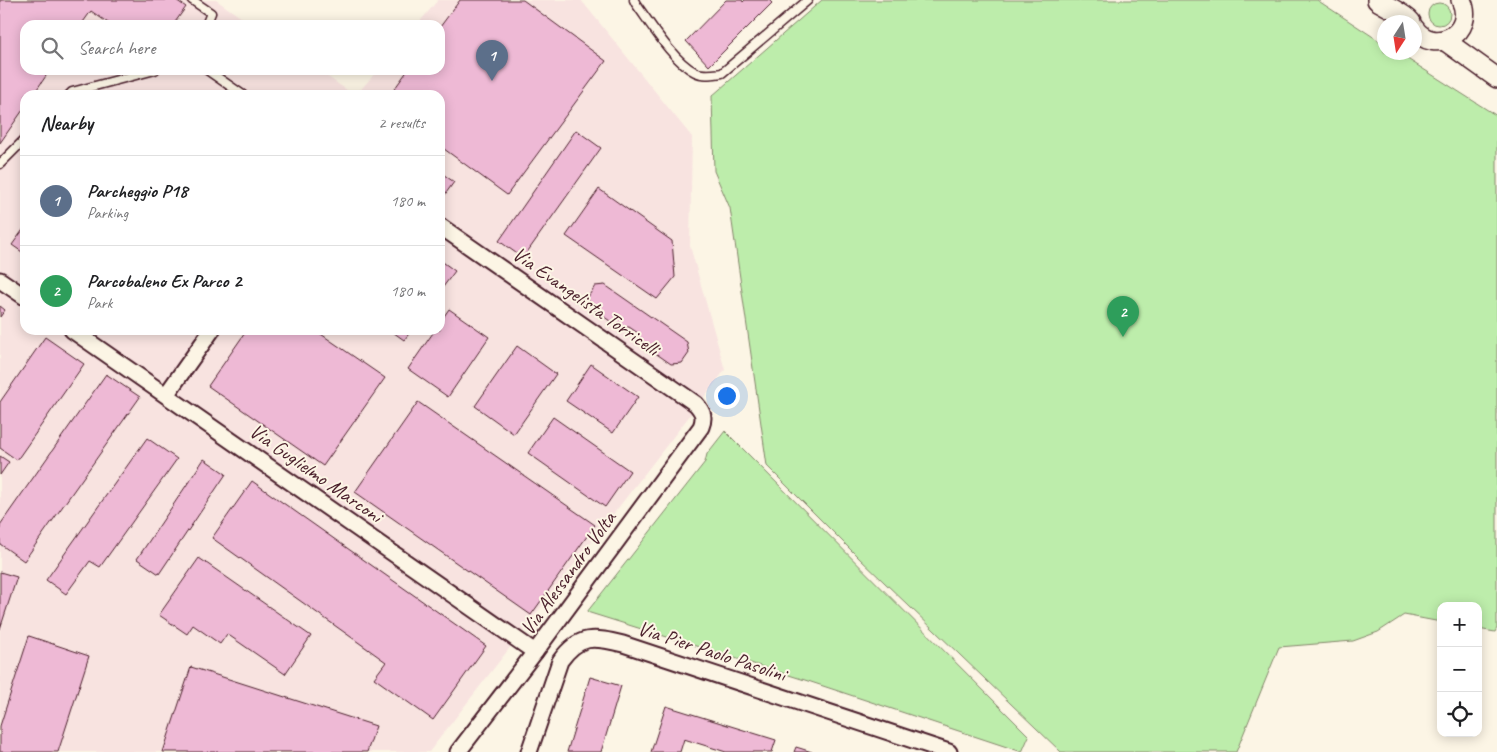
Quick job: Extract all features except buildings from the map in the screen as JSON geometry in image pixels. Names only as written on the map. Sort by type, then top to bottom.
[{"type":"street","points":[[1377,0],[1405,15]]},
{"type":"street","points":[[1411,15],[1411,7],[1414,0]]},
{"type":"street","points":[[1461,0],[1464,11],[1463,23],[1467,38],[1491,74]]},
{"type":"street","points":[[1422,35],[1426,39],[1444,40],[1456,34],[1463,23]]},
{"type":"street","points":[[1444,40],[1491,74]]},
{"type":"street","name":"Via Evangelista Torricelli","points":[[445,229],[696,404],[704,414]]},
{"type":"street","points":[[0,280],[20,294]]},
{"type":"street","name":"Via Guglielmo Marconi","points":[[79,335],[536,652]]},
{"type":"street","points":[[166,395],[208,335]]},
{"type":"street","name":"Via Alessandro Volta","points":[[458,752],[536,652],[701,427],[704,421],[704,414]]},
{"type":"street","name":"Via Pier Paolo Pasolini","points":[[529,752],[560,661],[577,642],[600,638],[949,752]]},
{"type":"lane","points":[[192,0],[211,13],[208,20]]},
{"type":"lane","points":[[634,0],[666,46],[684,64],[696,72],[710,75],[722,73],[808,0]]},
{"type":"lane","points":[[80,90],[136,75]]},
{"type":"lane","points":[[214,75],[236,90]]},
{"type":"lane","points":[[0,164],[20,144]]},
{"type":"shaded area","points":[[0,0],[216,0],[245,20],[20,20],[20,75],[325,75],[347,90],[20,90],[20,335],[445,335],[445,90],[360,90],[374,75],[445,75],[445,20],[421,20],[438,0],[581,0],[692,137],[690,246],[725,370],[429,752],[0,752]]},
{"type":"green space","points":[[822,0],[1317,0],[1377,39],[1377,60],[1409,60],[1497,116],[1497,628],[1495,632],[1482,630],[1482,602],[1437,602],[1437,621],[1404,615],[1378,632],[1353,641],[1279,647],[1236,752],[1061,752],[859,558],[767,466],[730,208],[714,171],[712,96]]},
{"type":"green space","points":[[1439,3],[1447,6],[1450,14],[1447,22],[1439,25],[1431,22],[1428,14],[1431,6]]},
{"type":"green space","points":[[725,431],[1029,736],[1022,752],[808,681],[587,612],[705,462],[707,454]]},
{"type":"place","name":"Parcheggio P18","points":[[492,81]]},
{"type":"place","name":"Parcobaleno Ex Parco 2","points":[[1123,337]]}]
